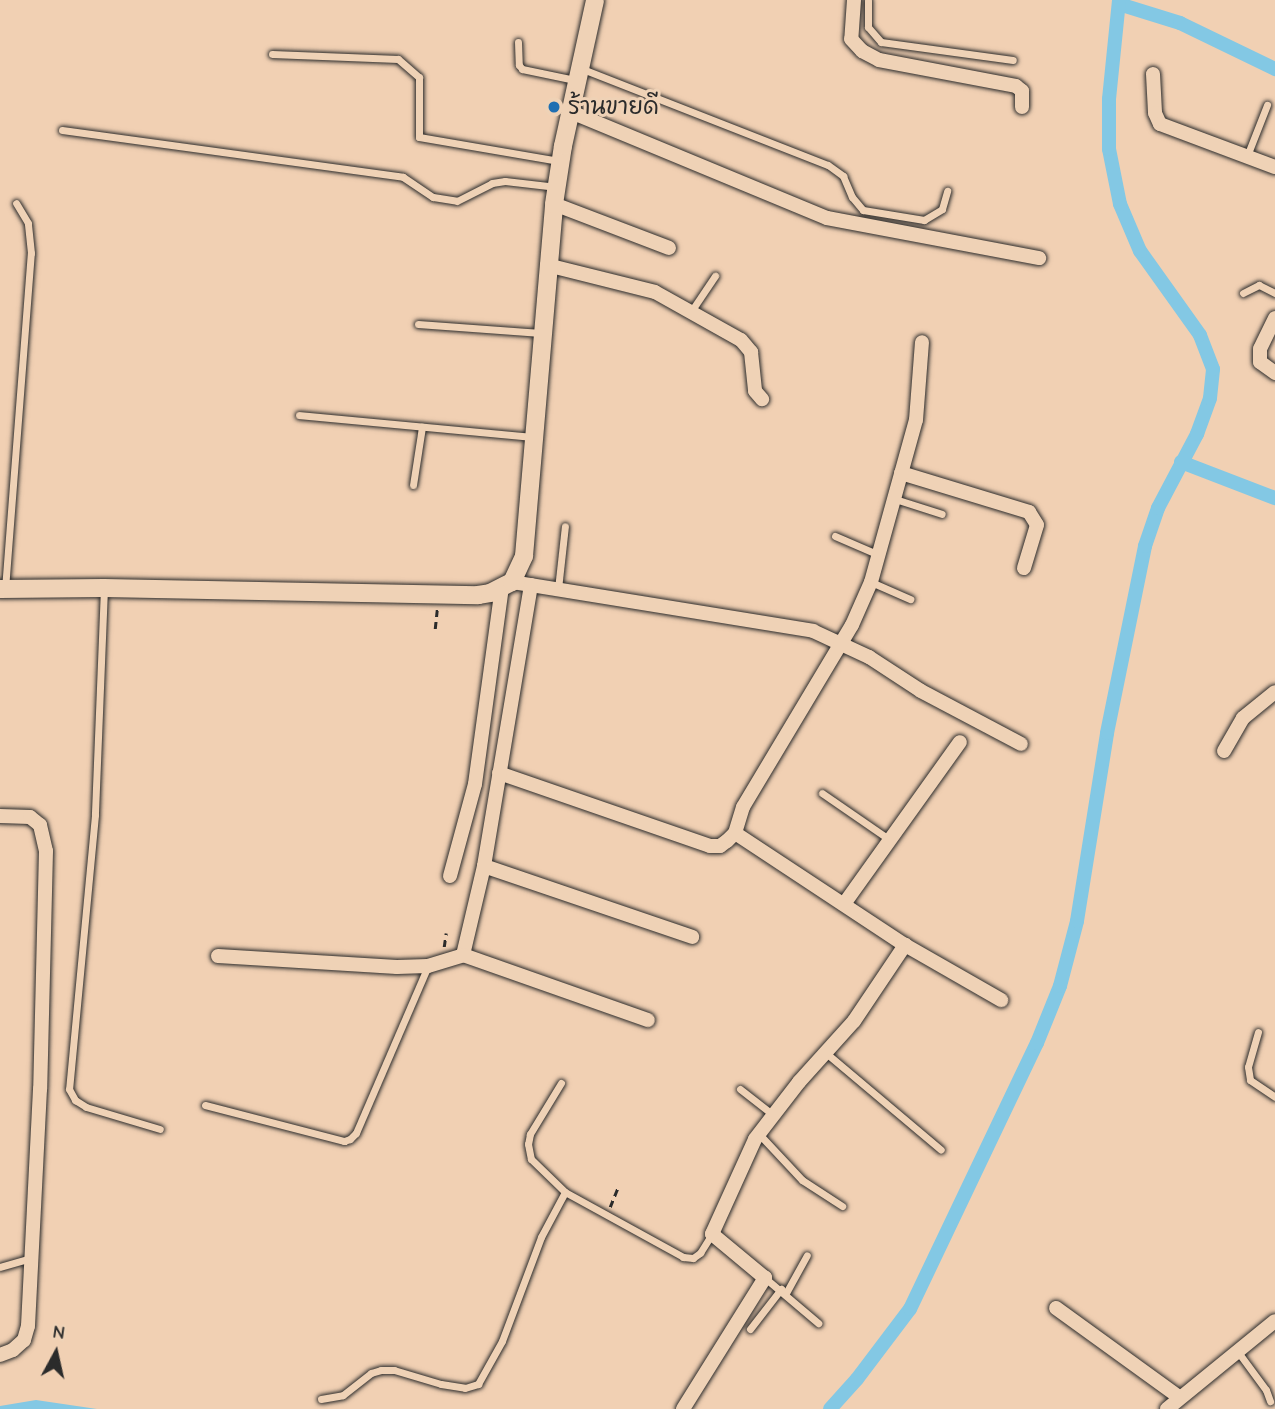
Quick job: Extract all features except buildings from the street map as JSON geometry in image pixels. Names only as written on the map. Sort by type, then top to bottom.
[{"type":"street","points":[[450,876],[475,784],[507,585],[524,556],[541,333],[555,196],[596,0]]},
{"type":"street","points":[[854,0],[850,39],[862,51],[879,60],[1016,86],[1022,91],[1022,107]]},
{"type":"street","points":[[1153,74],[1155,113],[1160,124],[1275,167]]},
{"type":"street","points":[[571,113],[827,218],[1039,258]]},
{"type":"street","points":[[555,196],[669,248]]},
{"type":"street","points":[[547,265],[655,292],[746,345],[753,360],[755,391],[762,399]]},
{"type":"street","points":[[1275,318],[1260,349],[1260,362],[1275,373]]},
{"type":"street","points":[[499,773],[710,846],[720,846],[735,833],[743,807],[841,642],[871,582],[916,420],[922,342]]},
{"type":"street","points":[[901,473],[1029,512],[1037,525],[1024,568]]},
{"type":"street","points":[[2,589],[104,587],[439,596],[478,595],[507,585],[558,589],[813,631],[841,642],[921,691],[1021,744]]},
{"type":"street","points":[[463,955],[484,866],[531,585]]},
{"type":"street","points":[[1224,751],[1243,719],[1275,692]]},
{"type":"street","points":[[844,904],[960,743]]},
{"type":"street","points":[[0,816],[30,817],[40,825],[46,850],[28,1326],[24,1340],[13,1350],[0,1355]]},
{"type":"street","points":[[735,833],[905,945],[1001,1000]]},
{"type":"street","points":[[484,866],[692,937]]},
{"type":"street","points":[[683,1409],[765,1278],[712,1234],[758,1133],[854,1021],[905,945]]},
{"type":"street","points":[[218,956],[428,966],[463,955],[648,1020]]},
{"type":"street","points":[[1056,1308],[1179,1397]]},
{"type":"street","points":[[1167,1409],[1275,1321]]},
{"type":"lane","points":[[867,0],[868,27],[881,42],[1013,60]]},
{"type":"lane","points":[[519,42],[519,65],[522,69],[579,74],[828,164],[843,176],[852,197],[863,210],[924,220],[942,209],[947,191]]},
{"type":"lane","points":[[272,54],[398,59],[419,77],[419,137],[561,161]]},
{"type":"lane","points":[[1247,157],[1267,105]]},
{"type":"lane","points":[[62,130],[403,177],[433,197],[457,201],[492,183],[505,181],[555,196]]},
{"type":"lane","points":[[2,589],[32,253],[28,223],[16,203]]},
{"type":"lane","points":[[690,313],[715,276]]},
{"type":"lane","points":[[1243,293],[1259,285],[1275,293]]},
{"type":"lane","points":[[418,324],[541,333]]},
{"type":"lane","points":[[299,415],[533,437]]},
{"type":"lane","points":[[413,485],[422,427]]},
{"type":"lane","points":[[894,499],[942,514]]},
{"type":"lane","points":[[558,589],[565,526]]},
{"type":"lane","points":[[835,536],[880,555]]},
{"type":"lane","points":[[871,582],[910,599]]},
{"type":"lane","points":[[104,587],[95,815],[69,1089],[75,1100],[86,1107],[160,1129]]},
{"type":"lane","points":[[822,793],[890,840]]},
{"type":"lane","points":[[205,1105],[344,1142],[351,1139],[356,1133],[428,966]]},
{"type":"lane","points":[[1258,1032],[1248,1067],[1250,1080],[1275,1097]]},
{"type":"lane","points":[[826,1052],[942,1150]]},
{"type":"lane","points":[[561,1083],[528,1144],[531,1158],[565,1192],[684,1257],[692,1258],[700,1253],[712,1234]]},
{"type":"lane","points":[[740,1090],[772,1114]]},
{"type":"lane","points":[[758,1133],[802,1180],[842,1206]]},
{"type":"lane","points":[[321,1399],[344,1395],[371,1373],[381,1370],[394,1370],[440,1384],[465,1388],[478,1384],[502,1341],[541,1237],[565,1192]]},
{"type":"lane","points":[[750,1329],[783,1291],[807,1255]]},
{"type":"lane","points":[[0,1267],[32,1258]]},
{"type":"lane","points":[[765,1278],[818,1323]]},
{"type":"lane","points":[[1237,1351],[1266,1390],[1269,1401]]},
{"type":"path","points":[[435,629],[439,596]]},
{"type":"path","points":[[607,1213],[618,1186]]},
{"type":"water","points":[[36,1400],[97,1409],[0,1409],[0,1406]]},
{"type":"waterway","points":[[830,1409],[857,1379],[910,1309],[1037,1043],[1060,986],[1077,921],[1107,733],[1145,546],[1158,508],[1197,434],[1210,398],[1213,369],[1200,335],[1140,251],[1120,204],[1109,149],[1109,99],[1119,0]]},
{"type":"waterway","points":[[1119,4],[1180,23],[1275,69]]},
{"type":"waterway","points":[[1181,462],[1275,498]]},
{"type":"place","name":"ร้านขายดี","points":[[554,107]]}]
